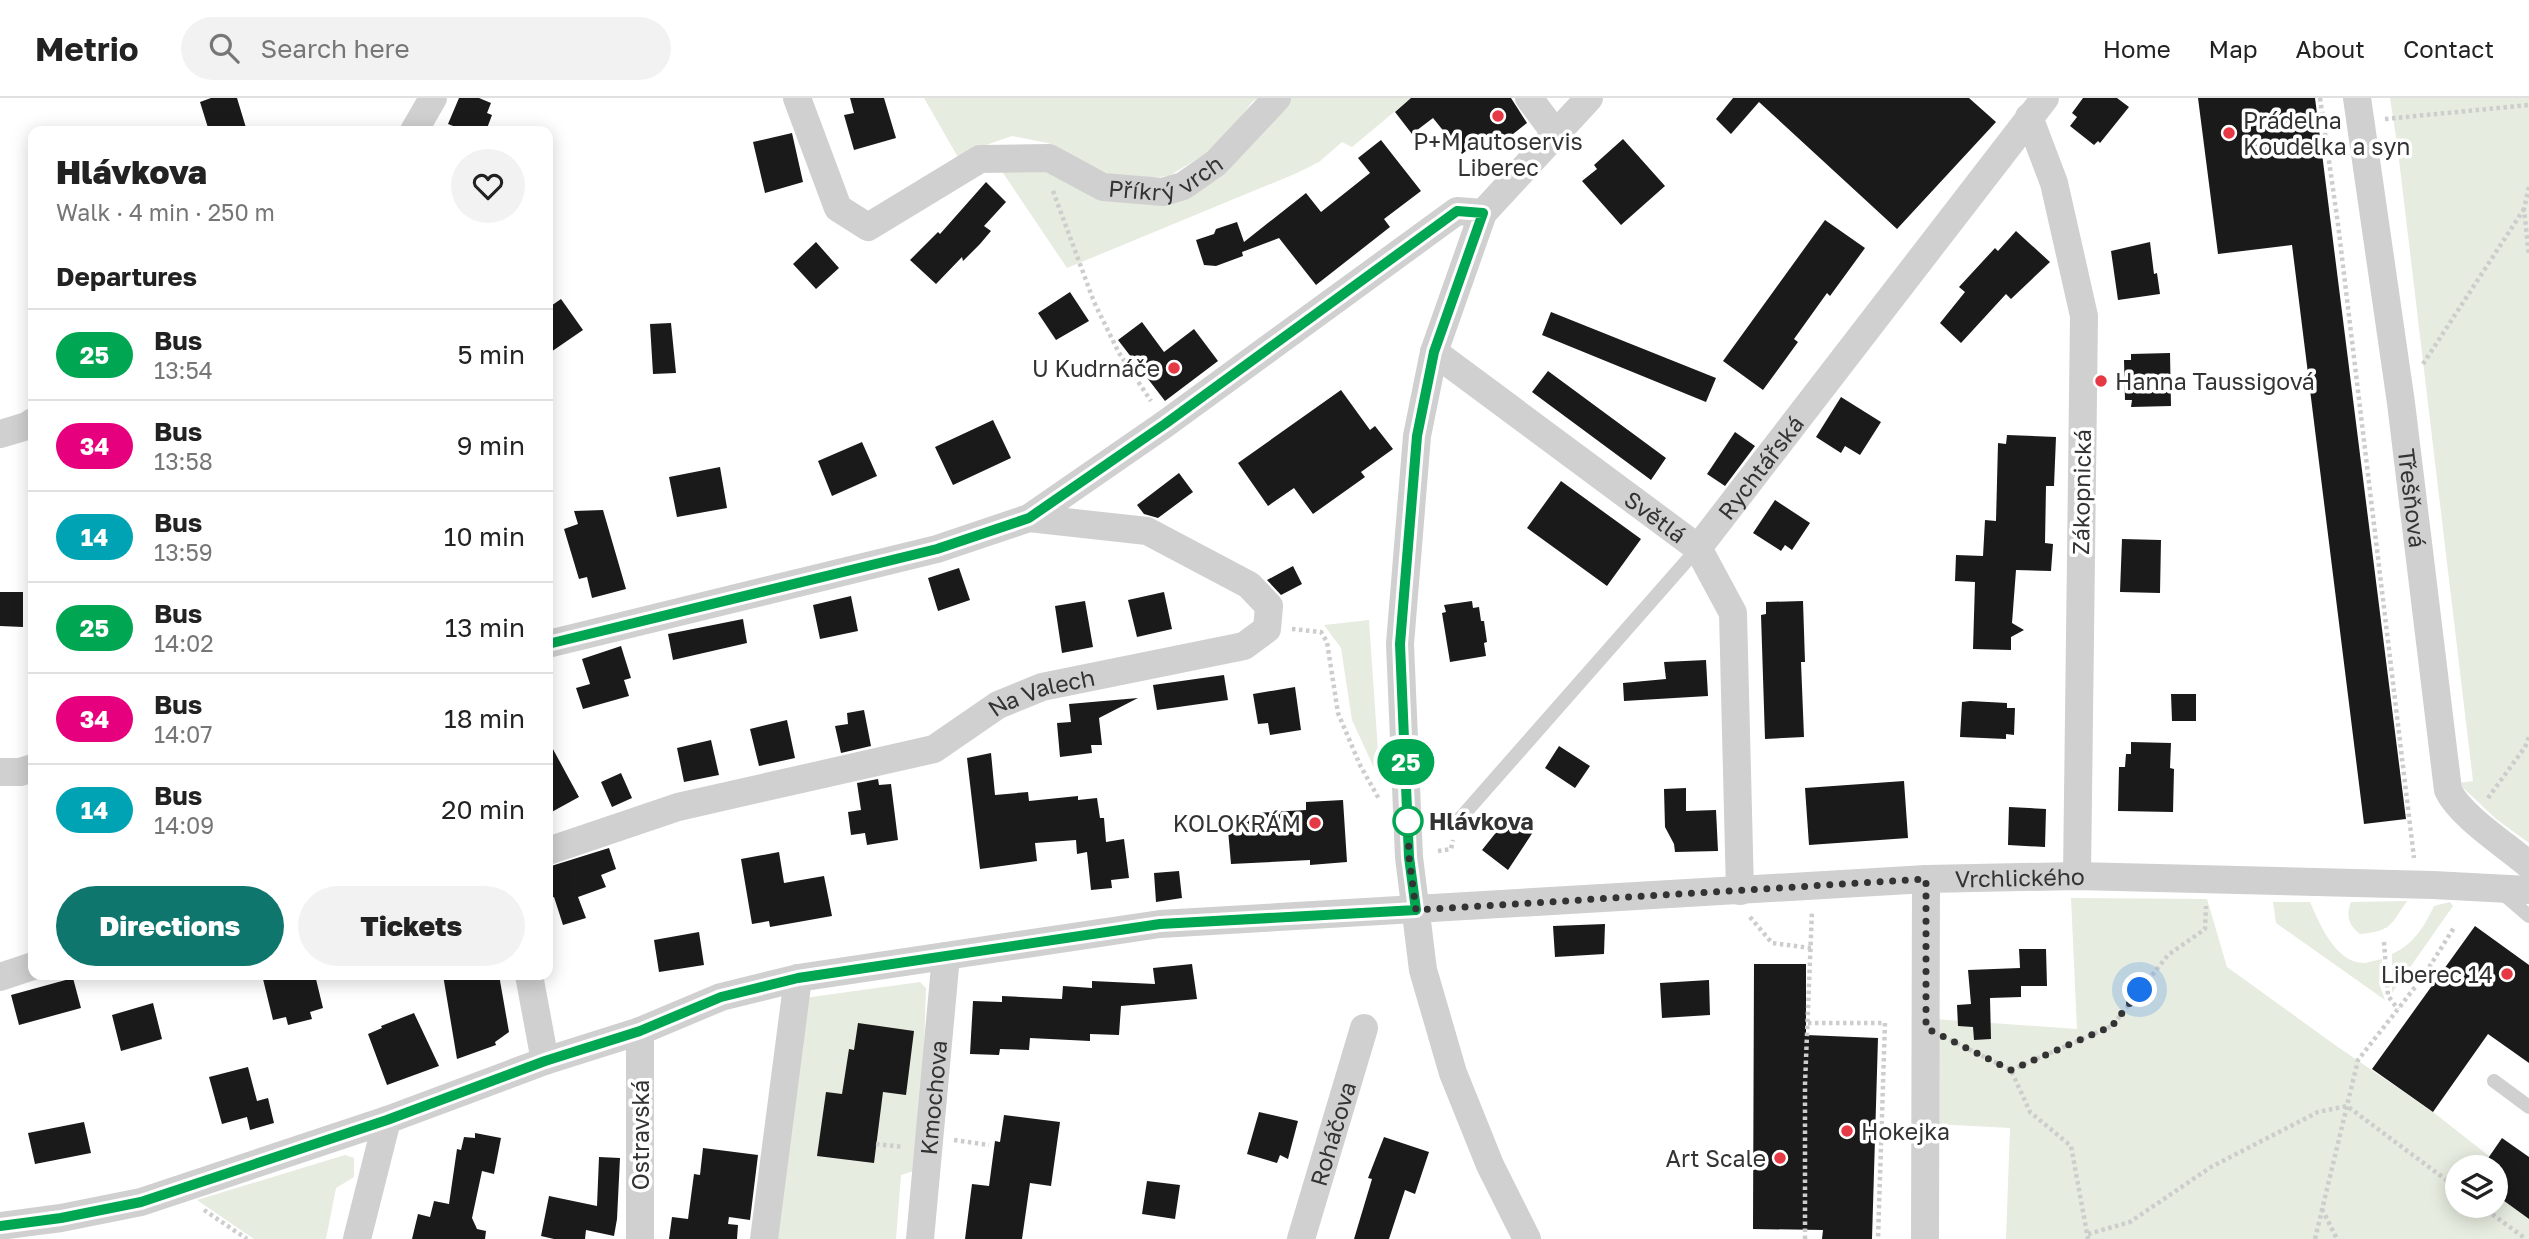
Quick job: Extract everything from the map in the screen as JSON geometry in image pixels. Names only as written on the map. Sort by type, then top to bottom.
[{"type":"street","points":[[412,126],[413,98]]},
{"type":"street","points":[[415,126],[433,98]]},
{"type":"street","name":"Příkrý vrch","points":[[797,98],[838,208],[868,228],[980,159],[1041,157],[1103,187],[1163,192],[1183,186],[1216,163],[1277,98]]},
{"type":"street","points":[[1529,98],[1555,133]]},
{"type":"street","points":[[1527,1239],[1490,1165],[1453,1073],[1423,970],[1409,857],[1400,644],[1417,436],[1434,352],[1483,213],[1589,98]]},
{"type":"street","name":"Rychtářská","points":[[1698,548],[2037,108]]},
{"type":"street","name":"Zákopnická","points":[[2037,108],[2084,316],[2077,876]]},
{"type":"street","name":"Třešňová","points":[[2358,110],[2401,403],[2448,790],[2453,800],[2529,864]]},
{"type":"street","points":[[553,642],[937,549],[1029,518],[1165,424],[1457,211],[1483,213]]},
{"type":"street","name":"Světlá","points":[[1434,352],[1698,548],[1732,613],[1744,902]]},
{"type":"street","points":[[0,434],[28,425]]},
{"type":"street","points":[[1029,518],[1147,531],[1249,585],[1269,606],[1268,626]]},
{"type":"street","name":"Na Valech","points":[[553,849],[678,807],[934,749],[998,705],[1042,687],[1244,646],[1268,626]]},
{"type":"street","points":[[0,772],[28,770]]},
{"type":"street","name":"Vrchlického","points":[[0,1226],[61,1218],[141,1202],[176,1191],[387,1120],[545,1061],[640,1031],[721,997],[798,978],[1160,924],[1416,910],[1744,902],[1812,886],[1926,879],[2077,876],[2529,890]]},
{"type":"street","points":[[1925,1239],[1926,879]]},
{"type":"street","name":"Kmochova","points":[[920,1239],[946,956]]},
{"type":"street","points":[[0,977],[28,968]]},
{"type":"street","points":[[764,1239],[798,978]]},
{"type":"street","points":[[530,980],[545,1061]]},
{"type":"street","name":"Roháčova","points":[[1301,1239],[1364,1028]]},
{"type":"street","name":"Ostravská","points":[[640,1031],[640,1239]]},
{"type":"street","points":[[357,1239],[387,1120]]},
{"type":"lane","name":"Rychtářská","points":[[1457,822],[1698,548]]},
{"type":"lane","points":[[2496,888],[2529,916]]},
{"type":"lane","points":[[2494,1081],[2529,1107]]},
{"type":"path","points":[[2320,98],[2338,224],[2415,863]]},
{"type":"path","points":[[2358,110],[2529,105]]},
{"type":"path","points":[[1041,157],[1094,302],[1119,353],[1165,424]]},
{"type":"path","points":[[2529,187],[2524,209],[2529,256]]},
{"type":"path","points":[[2401,403],[2423,363],[2524,209]]},
{"type":"path","points":[[1268,626],[1321,632],[1327,642],[1338,713],[1360,765],[1382,806]]},
{"type":"path","points":[[2473,818],[2525,747],[2529,737]]},
{"type":"path","points":[[1805,1239],[1812,886]]},
{"type":"path","points":[[2011,1070],[2112,1026],[2168,955],[2205,929],[2206,894]]},
{"type":"path","points":[[1744,902],[1772,943],[1811,948]]},
{"type":"path","points":[[2315,1239],[2358,1059],[2423,977],[2455,926]]},
{"type":"path","points":[[2384,942],[2388,996],[2398,1009]]},
{"type":"path","points":[[1808,1023],[1885,1023],[1878,1239]]},
{"type":"path","points":[[1926,1028],[2011,1070],[2030,1112],[2071,1146],[2088,1236],[2130,1222],[2211,1167],[2318,1112],[2347,1106],[2445,1179]]},
{"type":"path","points":[[929,1136],[989,1145]]},
{"type":"path","points":[[176,1191],[247,1239]]},
{"type":"path","points":[[2322,1209],[2337,1239]]},
{"type":"path","points":[[2497,1218],[2526,1239]]},
{"type":"shaded area","points":[[924,98],[1258,98],[1252,102],[1220,145],[1169,176],[1121,180],[1048,143],[1012,136],[959,159]]},
{"type":"shaded area","points":[[1288,98],[1411,98],[1352,147],[1342,142],[1319,162],[1297,173],[1067,268],[999,167],[1028,164],[1159,197]]},
{"type":"shaded area","points":[[2390,98],[2529,98],[2529,843],[2496,819],[2458,783],[2473,781]]},
{"type":"shaded area","points":[[1369,620],[1380,781],[1352,720],[1341,648],[1324,625]]},
{"type":"shaded area","points":[[2071,898],[2207,899],[2227,967],[2433,1112],[2488,1155],[2445,1155],[2445,1218],[2508,1218],[2508,1204],[2529,1219],[2529,1239],[2006,1239],[2010,1128],[1935,1124],[1934,1019],[2077,1029]]},
{"type":"shaded area","points":[[2407,901],[2393,922],[2378,931],[2360,934],[2349,920],[2351,902]]},
{"type":"shaded area","points":[[2273,902],[2310,902],[2330,941],[2345,957],[2365,963],[2382,959],[2379,983],[2385,1000],[2276,923]]},
{"type":"shaded area","points":[[2450,902],[2453,906],[2392,993],[2392,954],[2418,934],[2434,906]]},
{"type":"shaded area","points":[[920,982],[926,988],[920,1169],[901,1175],[896,1239],[772,1239],[804,998]]},
{"type":"shaded area","points":[[345,1155],[354,1158],[354,1177],[336,1188],[326,1239],[254,1239],[197,1200]]},
{"type":"building","points":[[211,98],[237,98],[245,126],[207,126],[200,102]]},
{"type":"building","points":[[459,98],[479,98],[491,103],[487,113],[492,115],[488,126],[448,124]]},
{"type":"building","points":[[850,98],[884,98],[896,138],[854,150],[844,115],[854,113]]},
{"type":"building","points":[[1411,98],[1511,98],[1527,123],[1494,149],[1484,137],[1462,154],[1433,118],[1412,134],[1395,112]]},
{"type":"building","points":[[1733,98],[1969,98],[1996,122],[1897,229],[1759,102],[1731,134],[1716,119]]},
{"type":"building","points":[[2083,98],[2117,98],[2129,107],[2100,143],[2098,141],[2094,145],[2070,126],[2077,117],[2072,113]]},
{"type":"building","points":[[2198,98],[2315,98],[2406,819],[2364,824],[2292,245],[2218,254]]},
{"type":"building","points":[[792,133],[803,182],[765,193],[753,142]]},
{"type":"building","points":[[1623,139],[1665,186],[1621,225],[1582,181],[1597,169],[1594,165]]},
{"type":"building","points":[[1381,140],[1421,191],[1384,219],[1390,227],[1316,285],[1279,238],[1242,252],[1243,256],[1216,266],[1204,265],[1196,240],[1237,222],[1244,242],[1306,193],[1321,212],[1370,173],[1358,158]]},
{"type":"building","points":[[986,182],[1006,202],[984,226],[991,231],[980,244],[963,261],[962,257],[936,284],[910,260],[938,232],[940,234]]},
{"type":"building","points":[[1825,220],[1865,248],[1830,296],[1827,293],[1794,339],[1798,342],[1763,390],[1723,361]]},
{"type":"building","points":[[2016,231],[2050,262],[2011,299],[2006,294],[1961,343],[1940,323],[1965,292],[1959,287],[1995,248],[1998,251]]},
{"type":"building","points":[[816,242],[839,268],[816,289],[793,264]]},
{"type":"building","points":[[2150,242],[2154,274],[2157,273],[2160,294],[2118,300],[2111,251]]},
{"type":"building","points":[[1070,292],[1089,321],[1056,340],[1038,313]]},
{"type":"building","points":[[561,299],[583,330],[553,351],[553,305]]},
{"type":"building","points":[[1551,312],[1716,378],[1706,402],[1542,335]]},
{"type":"building","name":"U Kudrnáče","points":[[1142,322],[1164,352],[1194,329],[1218,361],[1165,401],[1118,340]]},
{"type":"building","points":[[671,323],[676,373],[653,374],[650,324]]},
{"type":"building","points":[[2170,353],[2171,406],[2131,407],[2132,400],[2125,400],[2124,360],[2131,360],[2131,354]]},
{"type":"building","points":[[1548,371],[1666,458],[1651,480],[1532,392]]},
{"type":"building","points":[[1341,390],[1370,430],[1375,426],[1393,449],[1361,472],[1365,477],[1313,514],[1294,488],[1268,506],[1238,463]]},
{"type":"building","points":[[1841,397],[1881,422],[1860,455],[1845,446],[1841,453],[1816,437]]},
{"type":"building","points":[[993,420],[1011,458],[953,485],[935,447]]},
{"type":"building","points":[[1735,432],[1755,446],[1725,486],[1707,474]]},
{"type":"building","points":[[2007,435],[2056,437],[2054,486],[2046,486],[2045,543],[2053,544],[2051,571],[2016,570],[2012,623],[2024,630],[2011,637],[2011,650],[1973,649],[1975,582],[1955,581],[1956,555],[1983,556],[1985,520],[1996,521],[1998,443],[2006,444]]},
{"type":"building","points":[[862,442],[877,476],[832,496],[818,461]]},
{"type":"building","points":[[720,467],[727,508],[677,517],[669,477]]},
{"type":"building","points":[[1179,473],[1193,492],[1158,518],[1144,514],[1137,505]]},
{"type":"building","points":[[1561,481],[1641,539],[1607,586],[1527,528]]},
{"type":"building","points":[[1775,500],[1810,523],[1792,550],[1785,545],[1781,551],[1753,533]]},
{"type":"building","points":[[603,510],[626,589],[592,598],[587,577],[579,579],[564,529],[578,524],[574,511]]},
{"type":"building","points":[[2122,539],[2161,540],[2160,593],[2120,592]]},
{"type":"building","points":[[1293,566],[1302,584],[1281,595],[1267,580]]},
{"type":"building","points":[[959,568],[970,600],[938,611],[928,578]]},
{"type":"building","points":[[0,592],[23,592],[23,627],[0,626]]},
{"type":"building","points":[[1164,592],[1172,629],[1137,637],[1128,600]]},
{"type":"building","points":[[851,596],[858,631],[820,639],[813,605]]},
{"type":"building","points":[[1085,601],[1093,647],[1062,653],[1055,606]]},
{"type":"building","points":[[1472,601],[1473,608],[1479,607],[1481,621],[1484,621],[1486,656],[1450,662],[1442,613],[1446,612],[1444,605]]},
{"type":"building","points":[[1803,601],[1805,662],[1801,662],[1804,737],[1765,739],[1761,615],[1766,614],[1766,602]]},
{"type":"building","points":[[743,619],[747,643],[673,660],[668,634]]},
{"type":"building","points":[[621,646],[631,678],[624,680],[629,696],[583,709],[576,688],[590,684],[582,659]]},
{"type":"building","points":[[1706,660],[1708,696],[1624,701],[1623,683],[1666,679],[1664,662]]},
{"type":"building","points":[[1224,675],[1228,700],[1157,710],[1153,685]]},
{"type":"building","points":[[1295,687],[1301,730],[1270,735],[1268,723],[1258,724],[1253,694]]},
{"type":"building","points":[[2171,694],[2196,694],[2196,721],[2172,721]]},
{"type":"building","points":[[1138,698],[1099,718],[1102,745],[1091,745],[1092,753],[1060,757],[1057,723],[1071,722],[1069,704]]},
{"type":"building","points":[[1962,702],[2007,703],[2007,708],[2015,708],[2014,735],[2006,734],[2006,739],[1960,737]]},
{"type":"building","points":[[864,710],[871,746],[841,753],[835,726],[848,724],[847,713]]},
{"type":"building","points":[[787,720],[795,758],[759,766],[750,729]]},
{"type":"building","points":[[711,740],[719,775],[684,782],[677,748]]},
{"type":"building","points":[[2131,742],[2171,743],[2170,768],[2174,769],[2173,812],[2118,811],[2119,767],[2125,767],[2126,754],[2131,754]]},
{"type":"building","points":[[1559,746],[1590,766],[1575,788],[1545,768]]},
{"type":"building","points":[[553,749],[579,797],[553,811]]},
{"type":"building","points":[[991,753],[995,795],[1028,792],[1029,801],[1078,796],[1078,800],[1097,798],[1100,818],[1104,818],[1106,842],[1124,839],[1129,878],[1111,880],[1112,888],[1091,890],[1087,852],[1077,854],[1076,840],[1035,843],[1037,861],[980,869],[967,758]]},
{"type":"building","points":[[621,773],[632,798],[612,807],[601,782]]},
{"type":"building","points":[[878,779],[879,785],[891,784],[898,840],[867,845],[865,833],[851,835],[848,812],[861,810],[857,783]]},
{"type":"building","points":[[1904,781],[1908,838],[1809,845],[1805,788]]},
{"type":"building","points":[[1686,788],[1686,811],[1716,810],[1718,851],[1675,852],[1665,827],[1664,789]]},
{"type":"building","points":[[1343,800],[1347,862],[1310,865],[1310,860],[1231,864],[1228,830],[1240,829],[1255,813],[1306,810],[1306,802]]},
{"type":"building","points":[[2009,807],[2046,809],[2045,847],[2008,845]]},
{"type":"building","points":[[1510,815],[1533,832],[1508,870],[1482,850]]},
{"type":"building","points":[[609,848],[616,869],[601,875],[606,887],[578,897],[586,918],[563,925],[553,897],[553,865]]},
{"type":"building","points":[[779,852],[784,883],[824,876],[832,916],[770,927],[769,921],[752,924],[741,859]]},
{"type":"building","points":[[1179,871],[1182,898],[1156,902],[1154,873]]},
{"type":"building","points":[[1605,924],[1604,954],[1555,957],[1553,926]]},
{"type":"building","points":[[2475,926],[2529,965],[2529,1063],[2488,1034],[2433,1112],[2372,1069]]},
{"type":"building","points":[[699,932],[704,965],[659,972],[654,940]]},
{"type":"building","points":[[2019,949],[2046,949],[2047,986],[2021,986],[2021,997],[1990,998],[1991,1039],[1974,1040],[1973,1027],[1958,1026],[1957,1005],[1971,1004],[1968,970],[2020,968]]},
{"type":"building","points":[[1192,964],[1197,999],[1121,1006],[1119,1035],[1090,1034],[1090,1041],[1030,1038],[1029,1050],[1000,1049],[999,1055],[970,1054],[973,1001],[1002,1002],[1002,996],[1062,999],[1063,986],[1092,988],[1092,981],[1155,984],[1153,968]]},
{"type":"building","points":[[1754,964],[1806,964],[1806,1035],[1878,1038],[1872,1239],[1822,1239],[1823,1230],[1753,1229]]},
{"type":"building","points":[[74,980],[81,1008],[19,1025],[11,995]]},
{"type":"building","points":[[263,980],[316,980],[323,1008],[310,1012],[312,1019],[288,1025],[286,1017],[273,1020]]},
{"type":"building","points":[[444,980],[500,980],[509,1032],[495,1042],[496,1045],[457,1059]]},
{"type":"building","points":[[1709,980],[1710,1015],[1662,1018],[1660,983]]},
{"type":"building","points":[[153,1003],[162,1039],[121,1051],[112,1015]]},
{"type":"building","points":[[414,1013],[439,1066],[387,1085],[368,1034]]},
{"type":"building","points":[[858,1023],[914,1031],[906,1095],[883,1092],[874,1163],[817,1156],[826,1092],[842,1094],[849,1049],[854,1050]]},
{"type":"building","points":[[248,1067],[257,1101],[268,1098],[274,1123],[250,1130],[247,1117],[222,1124],[209,1077]]},
{"type":"building","points":[[1259,1112],[1298,1121],[1288,1159],[1280,1155],[1277,1163],[1247,1154]]},
{"type":"building","points":[[1004,1115],[1060,1122],[1051,1186],[1030,1183],[1022,1239],[965,1239],[972,1184],[989,1186],[995,1141],[1000,1142]]},
{"type":"building","points":[[84,1122],[91,1153],[35,1164],[28,1133]]},
{"type":"building","points":[[475,1133],[501,1138],[494,1174],[482,1171],[472,1218],[477,1229],[486,1231],[485,1239],[412,1239],[418,1214],[430,1217],[434,1201],[449,1204],[457,1149],[461,1150],[464,1137],[475,1138]]},
{"type":"building","points":[[1384,1137],[1429,1152],[1415,1194],[1405,1190],[1389,1239],[1354,1239],[1372,1179],[1368,1178]]},
{"type":"building","points":[[2502,1138],[2529,1157],[2529,1219],[2508,1204],[2508,1155],[2490,1155]]},
{"type":"building","points":[[703,1148],[758,1155],[750,1220],[729,1217],[728,1224],[738,1225],[737,1239],[669,1239],[672,1217],[688,1219],[694,1174],[700,1175]]},
{"type":"building","points":[[599,1157],[620,1158],[614,1236],[586,1230],[585,1239],[554,1239],[541,1236],[549,1196],[597,1206]]},
{"type":"building","points":[[1147,1181],[1180,1185],[1175,1219],[1142,1214]]},
{"type":"bus line","name":"25","points":[[0,1226],[61,1218],[141,1202],[387,1120],[545,1061],[640,1031],[721,997],[798,978],[1160,924],[1416,910],[1409,857],[1400,644],[1417,436],[1434,352],[1483,213],[1457,211],[1165,424],[1029,518],[937,549],[553,643]]},
{"type":"place","name":"P+M autoservis Liberec","points":[[1498,116]]},
{"type":"place","name":"Prádelna Koudelka a syn","points":[[2229,133]]},
{"type":"place","name":"U Kudrnáče","points":[[1174,368]]},
{"type":"place","name":"Hanna Taussigová","points":[[2101,381]]},
{"type":"place","name":"Hlávkova","points":[[1408,821]]},
{"type":"place","name":"KOLOKRÁM","points":[[1315,823]]},
{"type":"place","name":"Liberec 14","points":[[2507,974]]},
{"type":"place","name":"Hokejka","points":[[1847,1131]]},
{"type":"place","name":"Art Scale","points":[[1780,1158]]},
{"type":"route","points":[[1408,821],[1409,857],[1416,910],[1926,879],[1926,1028],[2011,1070],[2112,1026],[2140,990]]}]
